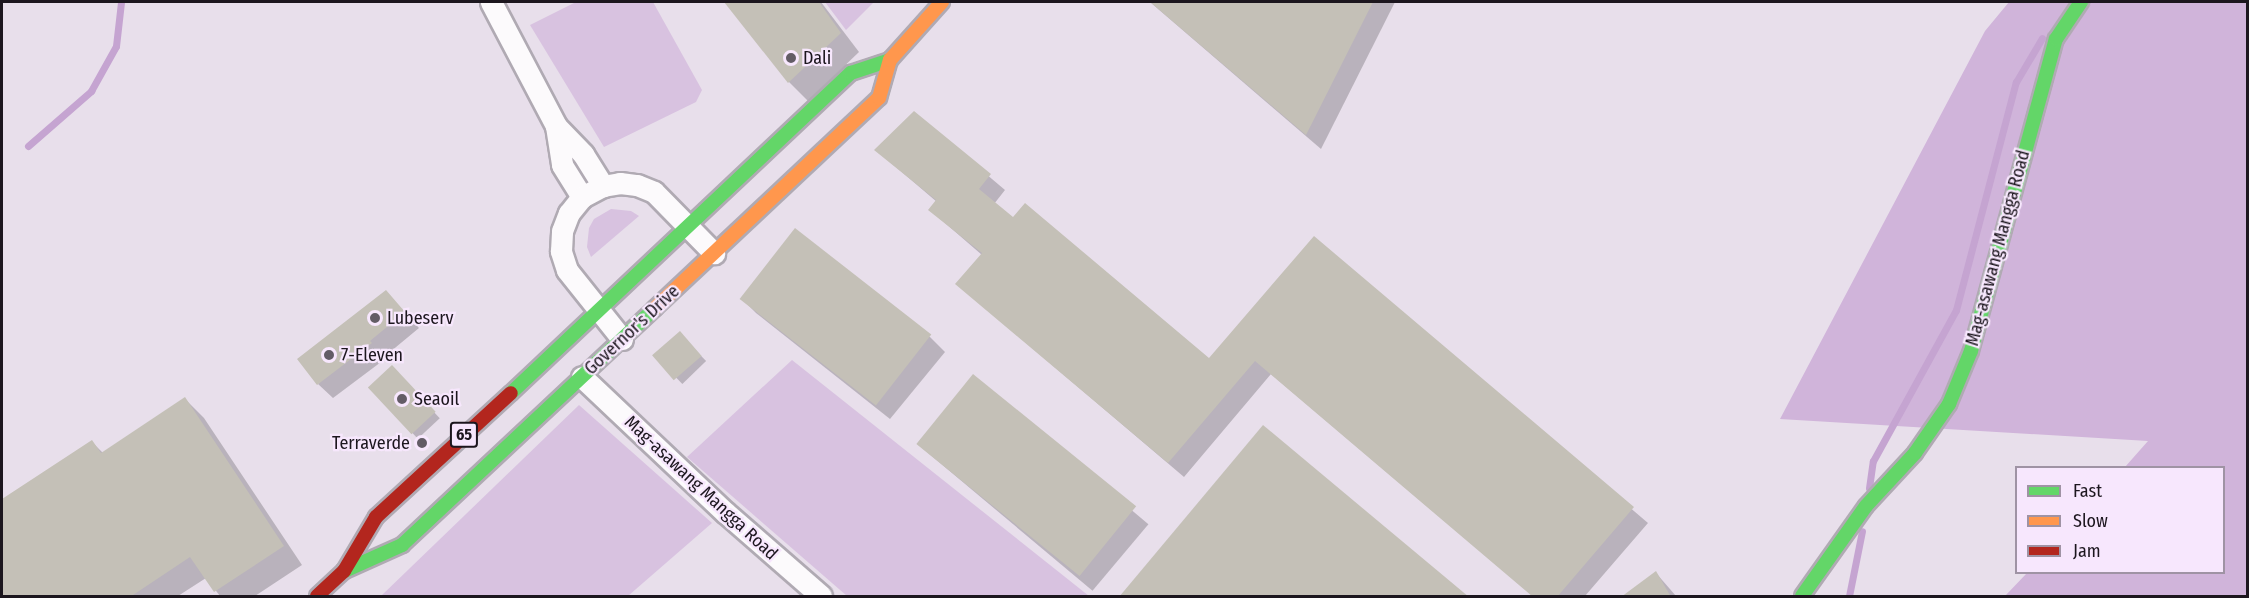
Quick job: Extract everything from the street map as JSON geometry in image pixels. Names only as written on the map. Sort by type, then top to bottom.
[{"type":"main road","name":"Governor's Drive","points":[[344,571],[402,545],[879,98],[890,60],[942,2]]},
{"type":"main road","name":"Mag-asawang Mangga Road","points":[[1802,597],[1866,506],[1915,453],[1948,404],[1971,351],[1997,262],[2020,164],[2056,39],[2081,2]]},
{"type":"main road","name":"Governor's Drive","points":[[317,597],[344,571],[376,517],[851,73],[890,60]]},
{"type":"street","points":[[491,2],[556,126],[583,154],[603,186]]},
{"type":"street","points":[[556,126],[562,165],[582,197]]},
{"type":"street","points":[[622,339],[567,270],[561,251],[565,222],[582,197],[603,186],[620,183],[637,185],[654,192],[714,253]]},
{"type":"street","name":"Mag-asawang Mangga Road","points":[[582,377],[726,513],[821,597]]},
{"type":"shaded area","points":[[576,2],[653,2],[702,90],[696,102],[604,147],[530,25]]},
{"type":"shaded area","points":[[825,2],[874,2],[846,30]]},
{"type":"shaded area","points":[[2009,2],[2247,2],[2247,596],[2005,596],[2026,574],[2225,574],[2225,466],[2126,466],[2148,441],[1780,419],[1985,31]]},
{"type":"shaded area","points":[[611,209],[631,211],[639,216],[591,257],[587,247],[589,228],[594,219]]},
{"type":"shaded area","points":[[792,360],[1089,596],[847,596],[687,457]]},
{"type":"shaded area","points":[[579,405],[712,523],[628,596],[381,596]]},
{"type":"building","name":"Dali","points":[[724,2],[819,2],[841,33],[788,83]]},
{"type":"building","points":[[1150,2],[1373,2],[1306,135]]},
{"type":"building","points":[[914,111],[991,174],[979,189],[1013,217],[1025,203],[1209,358],[1314,236],[1634,507],[1557,597],[1533,597],[1255,361],[1168,463],[955,284],[982,253],[928,210],[936,200],[874,150]]},
{"type":"building","points":[[795,228],[931,335],[876,405],[740,299]]},
{"type":"building","points":[[386,290],[405,312],[370,341],[372,343],[317,385],[297,359]]},
{"type":"building","points":[[680,331],[702,356],[674,380],[652,355]]},
{"type":"building","name":"Seaoil","points":[[392,365],[436,412],[412,434],[368,388]]},
{"type":"building","points":[[973,374],[1136,506],[1080,576],[916,444]]},
{"type":"building","points":[[185,397],[284,546],[214,592],[190,557],[130,597],[2,597],[2,499],[92,440],[101,453]]},
{"type":"building","points":[[1263,425],[1469,597],[1119,597]]},
{"type":"building","points":[[1656,571],[1671,597],[1621,597]]},
{"type":"waterway","points":[[28,146],[91,91],[116,46],[121,2]]},
{"type":"waterway","points":[[1869,488],[1873,461],[1956,310],[2016,82],[2042,38]]},
{"type":"waterway","points":[[1849,596],[1862,531]]},
{"type":"traffic: fast","points":[[1802,596],[1866,506],[1915,453],[1949,404],[1971,351],[2056,39],[2081,2]]},
{"type":"traffic: fast","points":[[511,393],[851,73],[890,60]]},
{"type":"traffic: fast","points":[[344,571],[402,545],[655,308]]},
{"type":"traffic: slow","points":[[655,308],[879,98],[890,60],[942,2]]},
{"type":"traffic: jam","points":[[317,596],[344,571],[376,517],[511,393]]},
{"type":"place","name":"Dali","points":[[791,58]]},
{"type":"place","name":"Lubeserv","points":[[375,318]]},
{"type":"place","name":"7-Eleven","points":[[329,355]]},
{"type":"place","name":"Seaoil","points":[[402,399]]},
{"type":"place","name":"Terraverde","points":[[422,443]]}]
